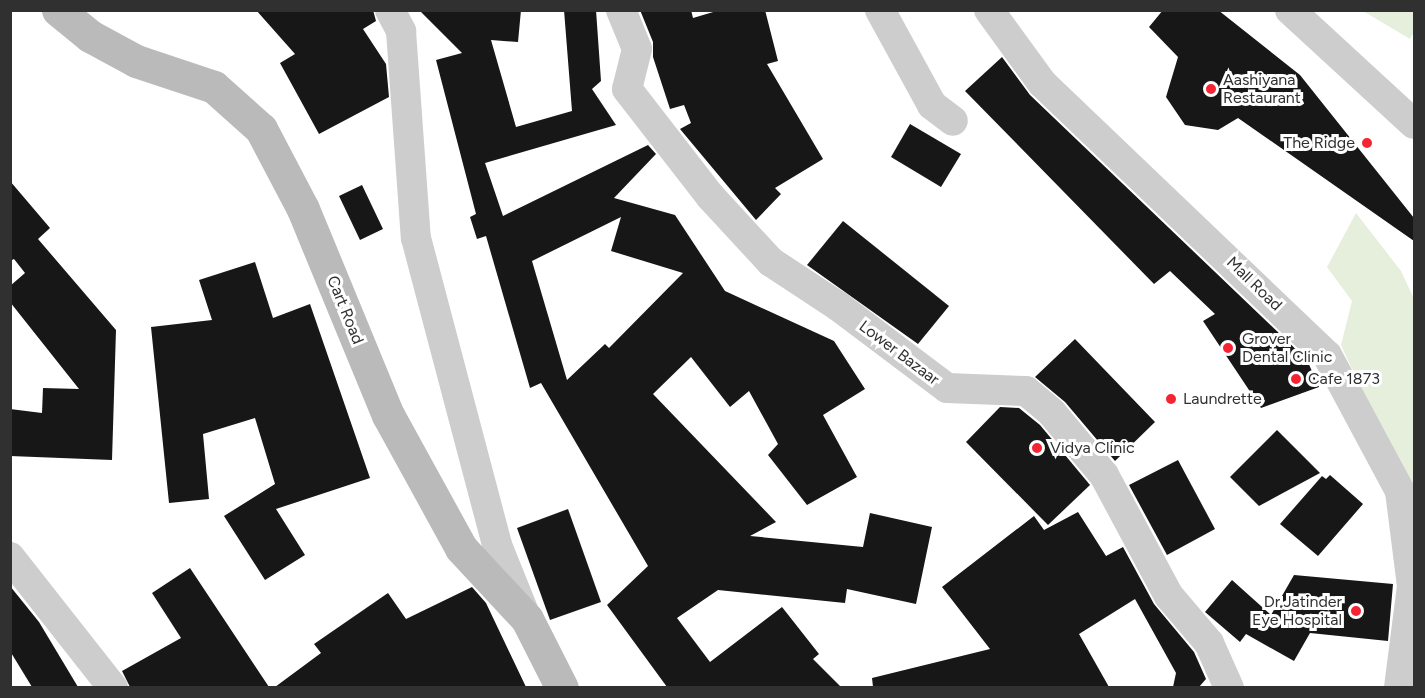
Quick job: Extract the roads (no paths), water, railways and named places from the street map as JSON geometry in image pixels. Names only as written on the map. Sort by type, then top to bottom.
[{"type":"main road","name":"Cart Road","points":[[58,10],[90,36],[136,61],[214,87],[261,129],[303,209],[388,415],[461,548],[527,619],[562,687]]},
{"type":"street","points":[[390,10],[401,31],[416,238],[497,545],[527,619]]},
{"type":"street","name":"Lower Bazaar","points":[[621,10],[637,49],[627,89],[718,204],[771,262],[838,306],[947,388],[1026,392],[1052,413],[1104,475],[1169,596],[1209,643],[1229,687]]},
{"type":"street","points":[[880,10],[932,105],[953,121]]},
{"type":"street","name":"Mall Road","points":[[989,10],[1042,83],[1327,355],[1400,491],[1412,586],[1399,687]]},
{"type":"street","points":[[1290,10],[1413,126]]},
{"type":"street","points":[[10,557],[113,687]]},
{"type":"place","name":"Aashiyana Restaurant","points":[[1211,89]]},
{"type":"place","name":"The Ridge","points":[[1367,143]]},
{"type":"place","name":"Grover Dental Clinic","points":[[1228,348]]},
{"type":"place","name":"Cafe 1873","points":[[1296,379]]},
{"type":"place","name":"Laundrette","points":[[1171,399]]},
{"type":"place","name":"Vidya Clinic","points":[[1037,448]]},
{"type":"place","name":"Dr.Jatinder Eye Hospital","points":[[1356,611]]}]
